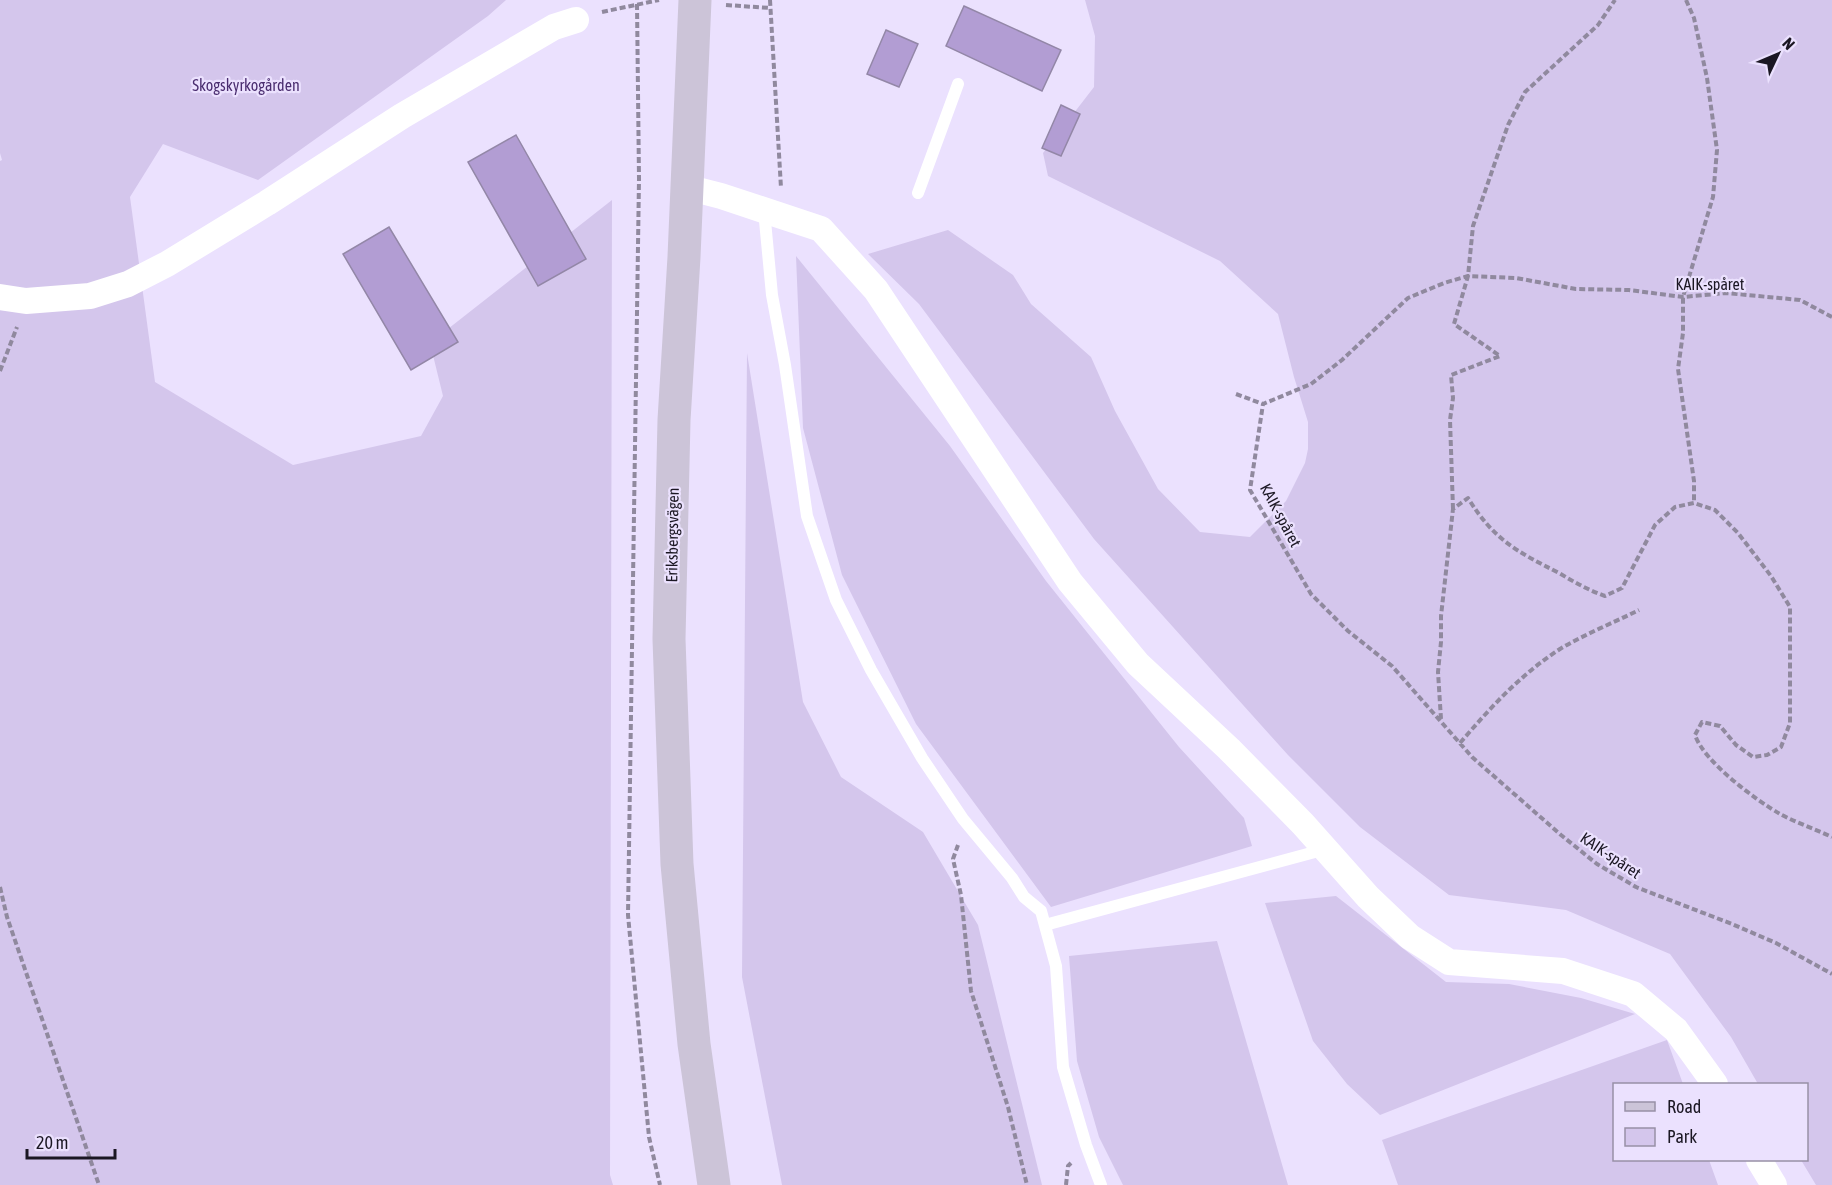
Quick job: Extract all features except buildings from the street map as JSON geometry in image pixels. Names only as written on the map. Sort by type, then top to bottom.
[{"type":"main road","name":"Eriksbergsvägen","points":[[695,0],[684,257],[674,420],[669,639],[677,864],[698,1070],[714,1185]]},
{"type":"street","points":[[0,297],[26,301],[90,296],[129,284],[167,264],[267,203],[422,104],[554,27],[576,20]]},
{"type":"street","points":[[686,187],[721,196],[821,229],[876,290],[1070,582],[1138,664],[1229,749],[1326,849],[1368,897],[1410,937],[1449,962],[1563,971],[1633,994],[1676,1030],[1713,1083]]},
{"type":"street","points":[[1760,1161],[1774,1185]]},
{"type":"lane","points":[[918,193],[958,84]]},
{"type":"lane","points":[[773,213],[772,295],[785,365],[807,516],[836,600],[871,670],[922,758],[972,830],[1012,878],[1023,897],[1041,911],[1056,966],[1063,1067],[1086,1145],[1101,1185]]},
{"type":"lane","points":[[1045,925],[1326,849]]},
{"type":"path","points":[[576,20],[615,8],[659,0]]},
{"type":"path","points":[[770,0],[773,213]]},
{"type":"path","points":[[1441,721],[1438,672],[1441,616],[1453,509],[1451,375],[1500,356],[1454,324],[1468,276],[1473,226],[1508,125],[1525,92],[1598,26],[1615,0]]},
{"type":"path","points":[[1686,0],[1694,18],[1707,78],[1717,150],[1713,197],[1683,297],[1683,333],[1678,369],[1694,481],[1694,503]]},
{"type":"path","name":"KAIK-spåret","points":[[1832,317],[1800,300],[1726,293],[1683,297],[1629,290],[1576,289],[1516,278],[1468,276],[1444,283],[1408,298],[1342,360],[1311,384],[1263,404],[1250,490],[1311,594],[1348,631],[1392,666],[1472,757],[1515,797],[1607,870],[1636,887],[1681,903],[1776,943],[1832,974]]},
{"type":"path","points":[[0,371],[26,301]]},
{"type":"path","points":[[1236,394],[1263,404]]},
{"type":"path","points":[[1453,509],[1468,498],[1482,520],[1505,542],[1584,588],[1605,596],[1622,588],[1655,525],[1675,507],[1694,503],[1715,510],[1738,533],[1771,576],[1790,608],[1790,723],[1781,747],[1767,755],[1753,757],[1737,745],[1720,726],[1702,722],[1695,735],[1699,746],[1718,766],[1754,797],[1781,814],[1832,837]]},
{"type":"path","points":[[1460,743],[1503,693],[1518,680],[1560,649],[1639,610]]},
{"type":"path","points":[[972,830],[958,845],[953,859],[961,895],[971,991],[1008,1107],[1027,1185]]},
{"type":"path","points":[[0,887],[7,917],[99,1185]]},
{"type":"green space","name":"Skogskyrkogården","points":[[0,0],[506,0],[488,16],[258,180],[163,144],[130,197],[155,382],[293,465],[421,436],[443,396],[430,343],[612,200],[610,1175],[613,1185],[0,1185],[0,161],[2,160],[0,153]]},
{"type":"green space","points":[[1085,0],[1832,0],[1832,1185],[1816,1185],[1802,1161],[1808,1161],[1808,1083],[1757,1083],[1731,1037],[1670,954],[1566,910],[1449,895],[1360,827],[1288,755],[1094,539],[919,304],[868,254],[948,230],[1013,275],[1031,304],[1091,357],[1115,411],[1158,489],[1200,532],[1250,537],[1286,501],[1305,463],[1308,449],[1308,422],[1278,314],[1220,261],[1048,176],[1043,153],[1094,87],[1095,36]]},
{"type":"green space","points":[[796,256],[950,446],[1046,581],[1179,747],[1244,818],[1252,846],[1051,907],[916,724],[842,575],[803,428]]},
{"type":"green space","points":[[747,353],[803,702],[841,777],[923,832],[978,925],[1042,1185],[782,1185],[742,977]]},
{"type":"green space","points":[[1336,896],[1446,982],[1509,984],[1581,998],[1635,1014],[1380,1115],[1347,1084],[1313,1041],[1265,903]]},
{"type":"green space","points":[[1217,941],[1288,1185],[1123,1185],[1099,1137],[1077,1061],[1069,956]]},
{"type":"green space","points":[[1667,1040],[1683,1083],[1613,1083],[1613,1161],[1709,1161],[1718,1185],[1398,1185],[1382,1140]]}]
